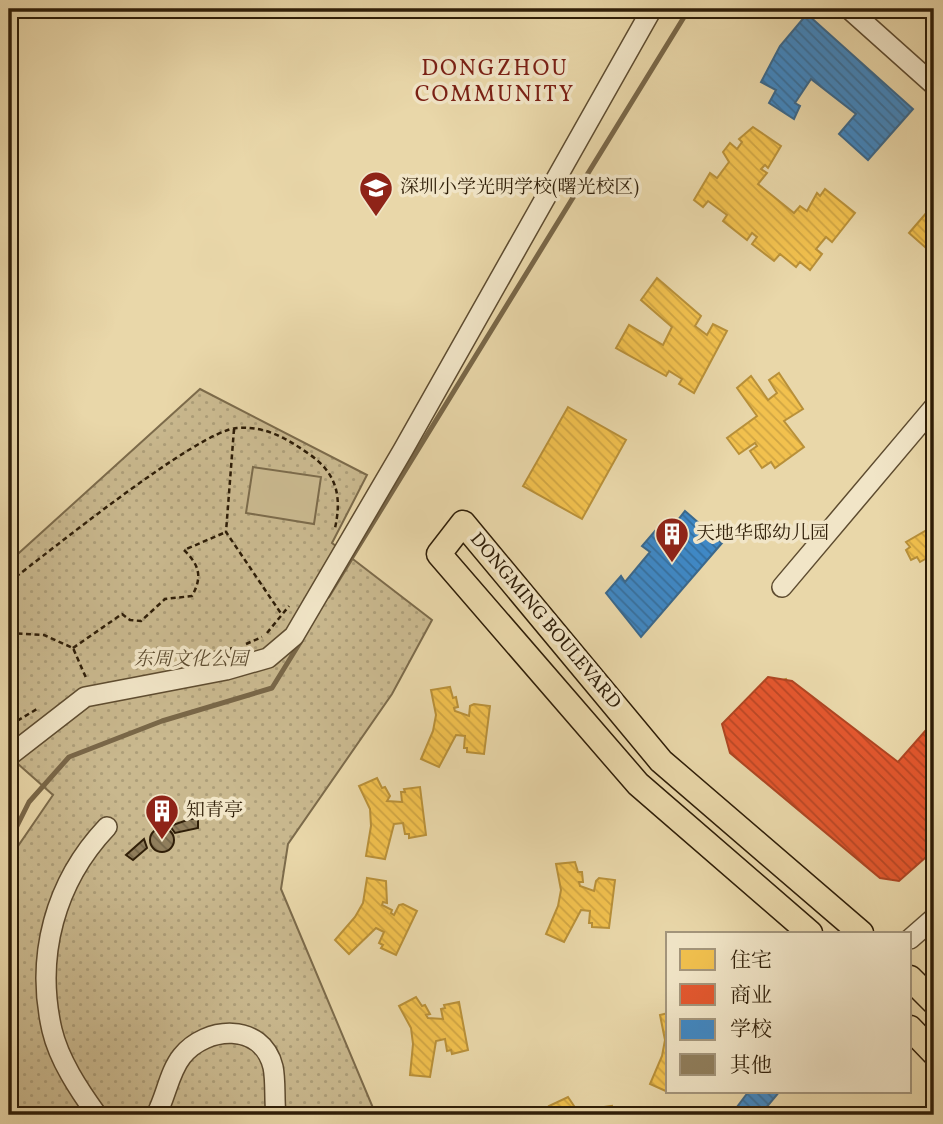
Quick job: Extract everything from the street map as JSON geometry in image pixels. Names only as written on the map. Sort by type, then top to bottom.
[{"type":"main road","name":"DONGMING BOULEVARD","points":[[809,932],[638,784],[439,554],[463,523],[661,761],[860,932]]},
{"type":"main road","points":[[912,980],[934,1002]]},
{"type":"main road","points":[[912,1030],[934,1053]]},
{"type":"street","points":[[849,9],[934,85]]},
{"type":"street","points":[[9,756],[85,697],[226,670],[268,658],[294,636],[403,450],[643,12]]},
{"type":"street","points":[[782,587],[934,407]]},
{"type":"street","points":[[97,1115],[68,1069],[52,1032],[47,998],[48,952],[56,908],[73,868],[107,827]]},
{"type":"street","points":[[912,937],[934,918]]},
{"type":"street","points":[[156,1115],[181,1056],[197,1042],[213,1034],[233,1032],[248,1036],[262,1048],[273,1066],[276,1115]]},
{"type":"path","points":[[234,428],[226,532],[282,615]]},
{"type":"path","points":[[9,582],[182,454],[234,428],[268,430],[285,437],[320,461],[332,478],[340,502],[336,528],[330,539]]},
{"type":"path","points":[[73,648],[122,614],[130,620],[141,621],[164,599],[192,596],[200,573],[197,563],[184,550],[226,532]]},
{"type":"path","points":[[202,655],[241,646],[264,637],[291,604]]},
{"type":"path","points":[[9,633],[44,635],[73,648],[87,681]]},
{"type":"green space","name":"东周文化公园","points":[[200,389],[367,475],[332,543],[432,620],[392,694],[288,844],[281,889],[376,1115],[9,1115],[9,872],[14,852],[53,795],[9,756],[9,562]]},
{"type":"green space","points":[[253,467],[321,477],[314,524],[246,513]]},
{"type":"building: 住宅","points":[[753,127],[781,146],[768,168],[765,165],[761,169],[767,173],[758,184],[794,213],[800,206],[807,211],[817,193],[820,196],[825,189],[855,213],[832,242],[826,237],[816,249],[822,254],[810,270],[800,262],[796,267],[780,254],[774,261],[752,244],[757,237],[752,233],[747,240],[723,221],[727,215],[708,201],[703,207],[694,200],[710,173],[717,178],[729,162],[723,152],[730,143],[737,149],[742,142],[739,139]]},
{"type":"building: 住宅","points":[[934,204],[934,255],[909,233]]},
{"type":"building: 住宅","points":[[657,278],[701,316],[695,326],[707,335],[713,324],[727,331],[694,393],[679,384],[682,379],[669,371],[666,376],[616,348],[629,325],[663,345],[672,327],[641,300]]},
{"type":"building: 住宅","points":[[779,373],[803,409],[784,421],[804,447],[775,468],[771,462],[762,468],[750,451],[757,446],[755,443],[739,454],[727,438],[757,416],[737,388],[751,376],[768,400],[777,393],[769,380]]},
{"type":"building: 住宅","points":[[568,407],[626,440],[582,519],[523,486]]},
{"type":"building: 住宅","points":[[934,516],[934,554],[920,562],[917,557],[911,560],[906,550],[910,547],[906,542],[930,528]]},
{"type":"building: 住宅","points":[[786,679],[795,712],[818,705],[830,749],[806,753],[804,745],[797,747],[796,740],[780,746],[793,755],[779,771],[743,744],[753,731],[756,734],[758,730],[768,737],[768,743],[777,741],[764,696],[771,694],[768,685]]},
{"type":"building: 住宅","points":[[450,687],[453,698],[456,697],[458,707],[454,708],[455,711],[469,716],[470,706],[474,704],[490,706],[484,754],[467,752],[467,748],[464,748],[465,736],[456,735],[439,767],[421,759],[433,731],[436,715],[431,690]]},
{"type":"building: 住宅","points":[[377,778],[390,796],[387,801],[402,802],[401,792],[405,792],[404,789],[420,787],[426,835],[409,838],[409,834],[405,834],[403,823],[394,824],[385,859],[366,856],[371,826],[370,809],[359,786]]},
{"type":"building: 住宅","points":[[925,786],[934,796],[934,803],[921,815],[934,829],[934,843],[911,865],[901,854],[904,852],[900,848],[905,842],[902,839],[892,848],[881,837],[874,844],[850,820],[872,800],[890,819]]},
{"type":"building: 住宅","points":[[575,862],[578,872],[582,872],[583,882],[579,882],[580,886],[594,891],[599,878],[615,880],[609,928],[592,927],[592,923],[589,923],[590,911],[581,910],[564,942],[546,934],[558,906],[561,890],[556,864]]},
{"type":"building: 住宅","points":[[367,878],[386,881],[387,903],[383,902],[382,905],[392,910],[394,915],[399,905],[403,904],[417,911],[396,955],[381,948],[383,945],[379,943],[384,932],[376,928],[349,954],[335,940],[363,903]]},
{"type":"building: 住宅","points":[[416,997],[422,1006],[425,1005],[430,1014],[426,1015],[428,1018],[443,1019],[441,1009],[445,1008],[444,1005],[459,1002],[468,1050],[452,1054],[451,1050],[447,1051],[445,1039],[436,1041],[430,1077],[410,1075],[413,1044],[411,1028],[399,1006]]},
{"type":"building: 住宅","points":[[666,1014],[666,1091],[650,1084],[662,1056],[665,1040],[660,1015]]},
{"type":"building: 住宅","points":[[568,1097],[580,1115],[553,1115],[549,1106]]},
{"type":"building: 住宅","points":[[612,1106],[613,1115],[593,1115],[592,1110]]},
{"type":"building: 商业","points":[[768,677],[792,681],[898,762],[934,721],[934,850],[899,881],[880,878],[730,753],[722,724]]},
{"type":"building: 学校","points":[[807,14],[913,109],[868,160],[839,134],[856,114],[811,79],[795,103],[800,106],[794,119],[769,103],[776,90],[761,82],[780,46]]},
{"type":"building: 学校","name":"天地华邸幼儿园","points":[[685,511],[722,543],[641,637],[606,593],[621,576],[625,582],[650,552],[642,546],[655,531],[663,539]]},
{"type":"building: 学校","points":[[748,1092],[779,1092],[760,1115],[731,1115]]},
{"type":"building: 其他","points":[[198,819],[198,828],[175,833],[170,826]]},
{"type":"building: 其他","name":"知青亭","points":[[162,828],[170,832],[174,840],[170,848],[162,852],[154,848],[150,840],[154,832]]},
{"type":"building: 其他","points":[[144,839],[147,848],[133,860],[126,855]]},
{"type":"waterway","points":[[328,596],[689,9]]},
{"type":"waterway","points":[[9,842],[29,802],[69,757],[162,721],[272,688],[301,641]]},
{"type":"place","name":"深圳小学光明学校(曙光校区)","points":[[376,218]]},
{"type":"place","name":"天地华邸幼儿园","points":[[672,564]]},
{"type":"place","name":"知青亭","points":[[162,841]]},
{"type":"district","name":"DONGZHOU COMMUNITY","points":[[495,82]]}]
